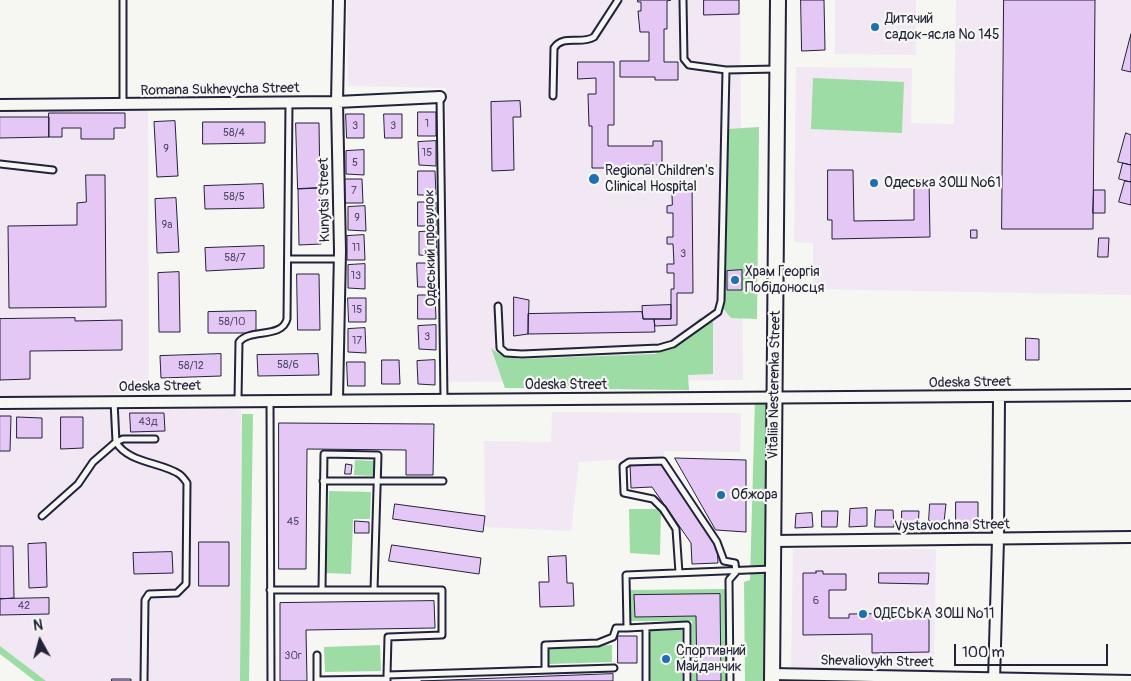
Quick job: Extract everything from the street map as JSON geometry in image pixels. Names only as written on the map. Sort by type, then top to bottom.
[{"type":"main road","name":"Vitaliia Nesterenka Street","points":[[772,678],[778,0]]},
{"type":"street","name":"Kunytsi Street","points":[[337,399],[339,0]]},
{"type":"street","name":"Romana Sukhevycha Street","points":[[0,105],[289,103],[440,97]]},
{"type":"street","name":"Odeska Street","points":[[0,403],[238,399],[774,399],[1131,395]]},
{"type":"street","points":[[994,679],[998,539],[999,397]]},
{"type":"street","name":"Vystavochna Street","points":[[773,541],[1131,537]]},
{"type":"street","name":"Shevaliovykh Street","points":[[772,678],[1131,680]]},
{"type":"lane","points":[[123,0],[123,104]]},
{"type":"lane","points":[[553,96],[554,48],[558,42],[589,40],[594,37],[618,0]]},
{"type":"lane","points":[[683,0],[684,59],[689,65],[726,70],[778,69]]},
{"type":"lane","points":[[498,306],[500,348],[506,353],[522,354],[659,348],[673,344],[718,312],[721,301],[726,70]]},
{"type":"lane","name":"Одеський провулок","points":[[440,97],[444,399]]},
{"type":"lane","points":[[238,399],[239,342],[246,337],[280,328],[286,322],[289,103]]},
{"type":"lane","points":[[0,164],[52,170]]},
{"type":"lane","points":[[288,260],[339,259]]},
{"type":"lane","points":[[270,399],[271,681]]},
{"type":"lane","points":[[114,401],[116,442],[119,447],[129,455],[180,474],[187,483],[186,584],[177,594],[149,594],[145,600],[144,681]]},
{"type":"lane","points":[[42,516],[78,484],[93,462],[116,442],[123,439],[156,439]]},
{"type":"lane","points":[[322,590],[324,454],[378,455],[374,590]]},
{"type":"lane","points":[[679,573],[676,529],[663,509],[653,499],[624,493],[623,466],[629,462],[663,462],[717,542],[724,561],[734,563],[736,572],[730,580],[730,681]]},
{"type":"lane","points":[[323,481],[443,481]]},
{"type":"lane","points":[[627,628],[626,575],[773,569]]},
{"type":"lane","points":[[270,590],[442,590],[442,635],[388,637],[387,678]]},
{"type":"lane","points":[[545,669],[545,645],[598,644],[613,637],[616,628],[686,625],[687,681]]},
{"type":"lane","points":[[646,626],[646,681]]},
{"type":"lane","points":[[317,655],[317,680],[545,669],[614,668]]},
{"type":"shaded area","name":"Regional Children's Clinical Hospital","points":[[347,0],[740,0],[743,380],[445,382],[446,88],[348,86]]},
{"type":"shaded area","name":"Дитячий садок-ясла № 145","points":[[835,0],[916,0],[916,55],[835,54]]},
{"type":"shaded area","points":[[956,0],[1131,0],[1131,295],[813,289],[813,243],[794,242],[796,67],[912,68],[911,123],[954,124]]},
{"type":"shaded area","points":[[148,106],[149,393],[0,398],[0,107]]},
{"type":"shaded area","points":[[241,409],[240,681],[46,681],[0,646],[0,411]]},
{"type":"shaded area","points":[[552,412],[741,413],[740,452],[664,451],[664,457],[579,462],[571,531],[485,527],[484,441],[551,442]]},
{"type":"shaded area","name":"ОДЕСЬКА ЗОШ №11","points":[[793,549],[936,549],[934,671],[791,668]]},
{"type":"green space","points":[[813,78],[904,82],[902,133],[811,129]]},
{"type":"green space","points":[[759,127],[757,319],[731,318],[717,301],[728,129]]},
{"type":"green space","points":[[700,318],[704,321],[713,321],[713,374],[688,375],[689,390],[505,388],[491,348],[499,354],[519,359],[655,354],[667,349]]},
{"type":"green space","points":[[755,399],[766,402],[764,681],[745,681],[744,582],[750,580]]},
{"type":"green space","points":[[242,414],[253,414],[249,681],[240,681]]},
{"type":"green space","points":[[355,460],[374,461],[374,476],[354,475]]},
{"type":"green space","points":[[329,491],[371,492],[370,519],[353,519],[351,574],[326,573]]},
{"type":"green space","points":[[629,509],[661,509],[660,555],[630,553]]},
{"type":"green space","points":[[726,589],[726,681],[721,681],[720,594],[634,595],[635,617],[696,616],[697,681],[692,681],[692,621],[630,621],[630,590]]},
{"type":"green space","points":[[682,630],[682,681],[650,681],[650,631]]},
{"type":"green space","points":[[380,645],[381,671],[325,672],[324,647]]},
{"type":"green space","points":[[612,645],[612,662],[549,664],[548,647]]},
{"type":"green space","points":[[0,646],[46,681],[35,681],[0,654]]},
{"type":"building","points":[[638,0],[671,0],[667,1],[667,29],[664,29],[664,62],[678,62],[678,80],[655,80],[655,77],[620,77],[620,61],[649,61],[649,32],[640,32],[638,11],[641,11],[641,2],[638,2]]},
{"type":"building","points":[[704,0],[739,0],[739,14],[704,15]]},
{"type":"building","points":[[801,0],[824,0],[825,50],[802,51]]},
{"type":"building","points":[[1004,0],[1095,0],[1093,229],[1002,229]]},
{"type":"building","points":[[1131,34],[1131,72],[1122,70]]},
{"type":"building","points":[[578,62],[614,62],[614,125],[608,125],[608,146],[653,146],[653,141],[662,141],[662,165],[644,165],[644,168],[592,168],[592,126],[589,126],[588,94],[596,94],[596,78],[578,79]]},
{"type":"building","points":[[520,101],[521,117],[513,117],[514,170],[492,171],[491,102]]},
{"type":"building","points":[[418,112],[436,112],[436,136],[418,136]]},
{"type":"building","points":[[49,113],[125,113],[125,128],[114,128],[114,139],[81,139],[81,128],[62,128],[62,137],[49,137]]},
{"type":"building","points":[[346,114],[364,114],[364,138],[347,138]]},
{"type":"building","points":[[384,114],[402,114],[402,138],[385,138]]},
{"type":"building","points":[[0,117],[49,117],[49,137],[0,138]]},
{"type":"building","points":[[175,121],[178,176],[157,177],[154,122]]},
{"type":"building","points":[[203,122],[265,122],[265,143],[203,144]]},
{"type":"building","points":[[296,123],[319,123],[320,188],[298,189]]},
{"type":"building","points":[[1126,133],[1131,135],[1131,165],[1118,162]]},
{"type":"building","points":[[436,141],[436,166],[419,165],[418,142]]},
{"type":"building","points":[[364,150],[364,175],[346,174],[346,151]]},
{"type":"building","points":[[1123,163],[1131,165],[1131,182],[1119,179]]},
{"type":"building","points":[[828,170],[853,170],[854,221],[914,220],[914,180],[929,180],[930,237],[832,239],[832,220],[828,220]]},
{"type":"building","points":[[418,171],[435,171],[436,195],[418,195]]},
{"type":"building","points":[[86,175],[105,175],[106,307],[9,308],[8,226],[77,225],[77,203],[86,202]]},
{"type":"building","points":[[345,179],[362,179],[363,203],[345,203]]},
{"type":"building","points":[[1125,181],[1131,182],[1131,205],[1119,202]]},
{"type":"building","points":[[263,184],[264,208],[205,209],[204,186]]},
{"type":"building","points":[[672,184],[692,184],[693,293],[677,293],[677,325],[655,326],[654,319],[671,319],[671,289],[674,289],[674,273],[667,273],[667,264],[674,264],[673,244],[667,244],[667,237],[673,237],[673,213],[667,213],[667,206],[672,205]]},
{"type":"building","points":[[320,188],[321,244],[299,245],[298,189]]},
{"type":"building","points":[[1094,190],[1105,190],[1105,213],[1093,213]]},
{"type":"building","points":[[176,198],[179,252],[157,253],[155,199]]},
{"type":"building","points":[[418,202],[436,202],[436,226],[418,226]]},
{"type":"building","points":[[365,206],[366,231],[348,230],[348,207]]},
{"type":"building","points":[[971,230],[977,230],[977,238],[971,238]]},
{"type":"building","points":[[436,231],[437,256],[419,255],[419,232]]},
{"type":"building","points":[[364,235],[365,260],[347,260],[347,236]]},
{"type":"building","points":[[1099,238],[1109,238],[1108,257],[1098,257]]},
{"type":"building","points":[[264,246],[264,268],[206,271],[205,248]]},
{"type":"building","points":[[417,263],[435,263],[435,287],[418,287]]},
{"type":"building","points":[[365,264],[365,289],[348,288],[348,265]]},
{"type":"building","name":"Храм Георгія Побідоносця","points":[[742,270],[742,290],[727,290],[727,271]]},
{"type":"building","points":[[179,272],[180,332],[159,332],[158,273]]},
{"type":"building","points":[[297,274],[319,274],[320,330],[298,330]]},
{"type":"building","points":[[418,295],[435,295],[436,319],[418,319]]},
{"type":"building","points":[[514,297],[529,300],[528,334],[514,336]]},
{"type":"building","points":[[348,298],[366,298],[366,322],[349,322]]},
{"type":"building","points":[[671,305],[671,319],[643,319],[642,306]]},
{"type":"building","points":[[256,311],[256,333],[208,333],[208,312]]},
{"type":"building","points":[[642,312],[643,319],[654,319],[655,332],[528,334],[528,314]]},
{"type":"building","points":[[75,318],[75,321],[122,320],[122,350],[30,351],[30,379],[0,380],[0,319]]},
{"type":"building","points":[[436,325],[436,350],[419,349],[418,326]]},
{"type":"building","points":[[365,328],[366,353],[348,352],[348,329]]},
{"type":"building","points":[[1026,338],[1039,339],[1039,360],[1026,360]]},
{"type":"building","points":[[221,354],[221,376],[161,378],[160,356]]},
{"type":"building","points":[[318,354],[319,375],[258,376],[257,355]]},
{"type":"building","points":[[382,360],[399,360],[400,384],[382,384]]},
{"type":"building","points":[[435,360],[435,385],[418,384],[417,361]]},
{"type":"building","points":[[347,362],[365,362],[365,386],[348,386]]},
{"type":"building","points":[[130,413],[164,413],[165,431],[131,432]]},
{"type":"building","points":[[0,416],[11,416],[10,451],[0,451]]},
{"type":"building","points":[[17,417],[42,418],[42,438],[17,438]]},
{"type":"building","points":[[61,417],[83,417],[83,448],[61,449]]},
{"type":"building","points":[[279,423],[434,424],[433,475],[406,475],[406,450],[307,449],[306,569],[279,569]]},
{"type":"building","name":"Обжора","points":[[675,458],[746,460],[746,532],[716,530]]},
{"type":"building","points":[[663,462],[717,542],[718,563],[692,564],[691,543],[652,487],[631,488],[630,463]]},
{"type":"building","points":[[346,464],[352,465],[351,474],[345,474]]},
{"type":"building","points":[[956,502],[978,502],[978,527],[956,528]]},
{"type":"building","points":[[395,504],[485,516],[483,532],[393,519]]},
{"type":"building","points":[[930,504],[946,504],[944,522],[929,521]]},
{"type":"building","points":[[867,508],[867,526],[849,527],[850,509]]},
{"type":"building","points":[[876,510],[893,510],[894,527],[875,527]]},
{"type":"building","points":[[822,511],[838,511],[837,527],[822,527]]},
{"type":"building","points":[[902,511],[919,511],[918,529],[902,530]]},
{"type":"building","points":[[812,513],[813,527],[795,528],[796,514]]},
{"type":"building","points":[[355,521],[369,522],[369,533],[355,533]]},
{"type":"building","points":[[199,542],[229,542],[229,586],[199,586]]},
{"type":"building","points":[[46,543],[47,587],[29,588],[28,544]]},
{"type":"building","points":[[392,545],[481,558],[479,574],[389,561]]},
{"type":"building","points":[[0,546],[13,546],[14,598],[0,599]]},
{"type":"building","points":[[172,552],[173,573],[134,574],[133,553]]},
{"type":"building","points":[[566,556],[567,583],[573,583],[574,606],[540,607],[539,582],[549,582],[548,557]]},
{"type":"building","points":[[816,571],[823,571],[823,574],[846,574],[846,590],[829,590],[829,618],[849,618],[849,614],[929,613],[929,652],[872,653],[872,634],[803,635],[803,573],[816,573]]},
{"type":"building","points":[[879,573],[929,573],[928,584],[879,583]]},
{"type":"building","points":[[720,594],[721,681],[697,681],[696,616],[635,617],[634,595]]},
{"type":"building","points":[[49,598],[49,614],[0,615],[0,599]]},
{"type":"building","points":[[434,601],[435,628],[306,630],[307,681],[280,681],[280,603]]},
{"type":"building","points":[[618,636],[637,636],[637,663],[618,663]]},
{"type":"building","points":[[613,674],[613,681],[421,681]]},
{"type":"building","points":[[112,679],[131,679],[131,681],[112,681]]},
{"type":"place","name":"Дитячий садок-ясла № 145","points":[[875,27]]},
{"type":"place","name":"Regional Children's Clinical Hospital","points":[[594,179]]},
{"type":"place","name":"Одеська ЗОШ №61","points":[[874,183]]},
{"type":"place","name":"Храм Георгія Побідоносця","points":[[735,280]]},
{"type":"place","name":"Обжора","points":[[721,495]]},
{"type":"place","name":"ОДЕСЬКА ЗОШ №11","points":[[863,614]]},
{"type":"place","name":"Спортивний Майданчик","points":[[666,659]]}]
